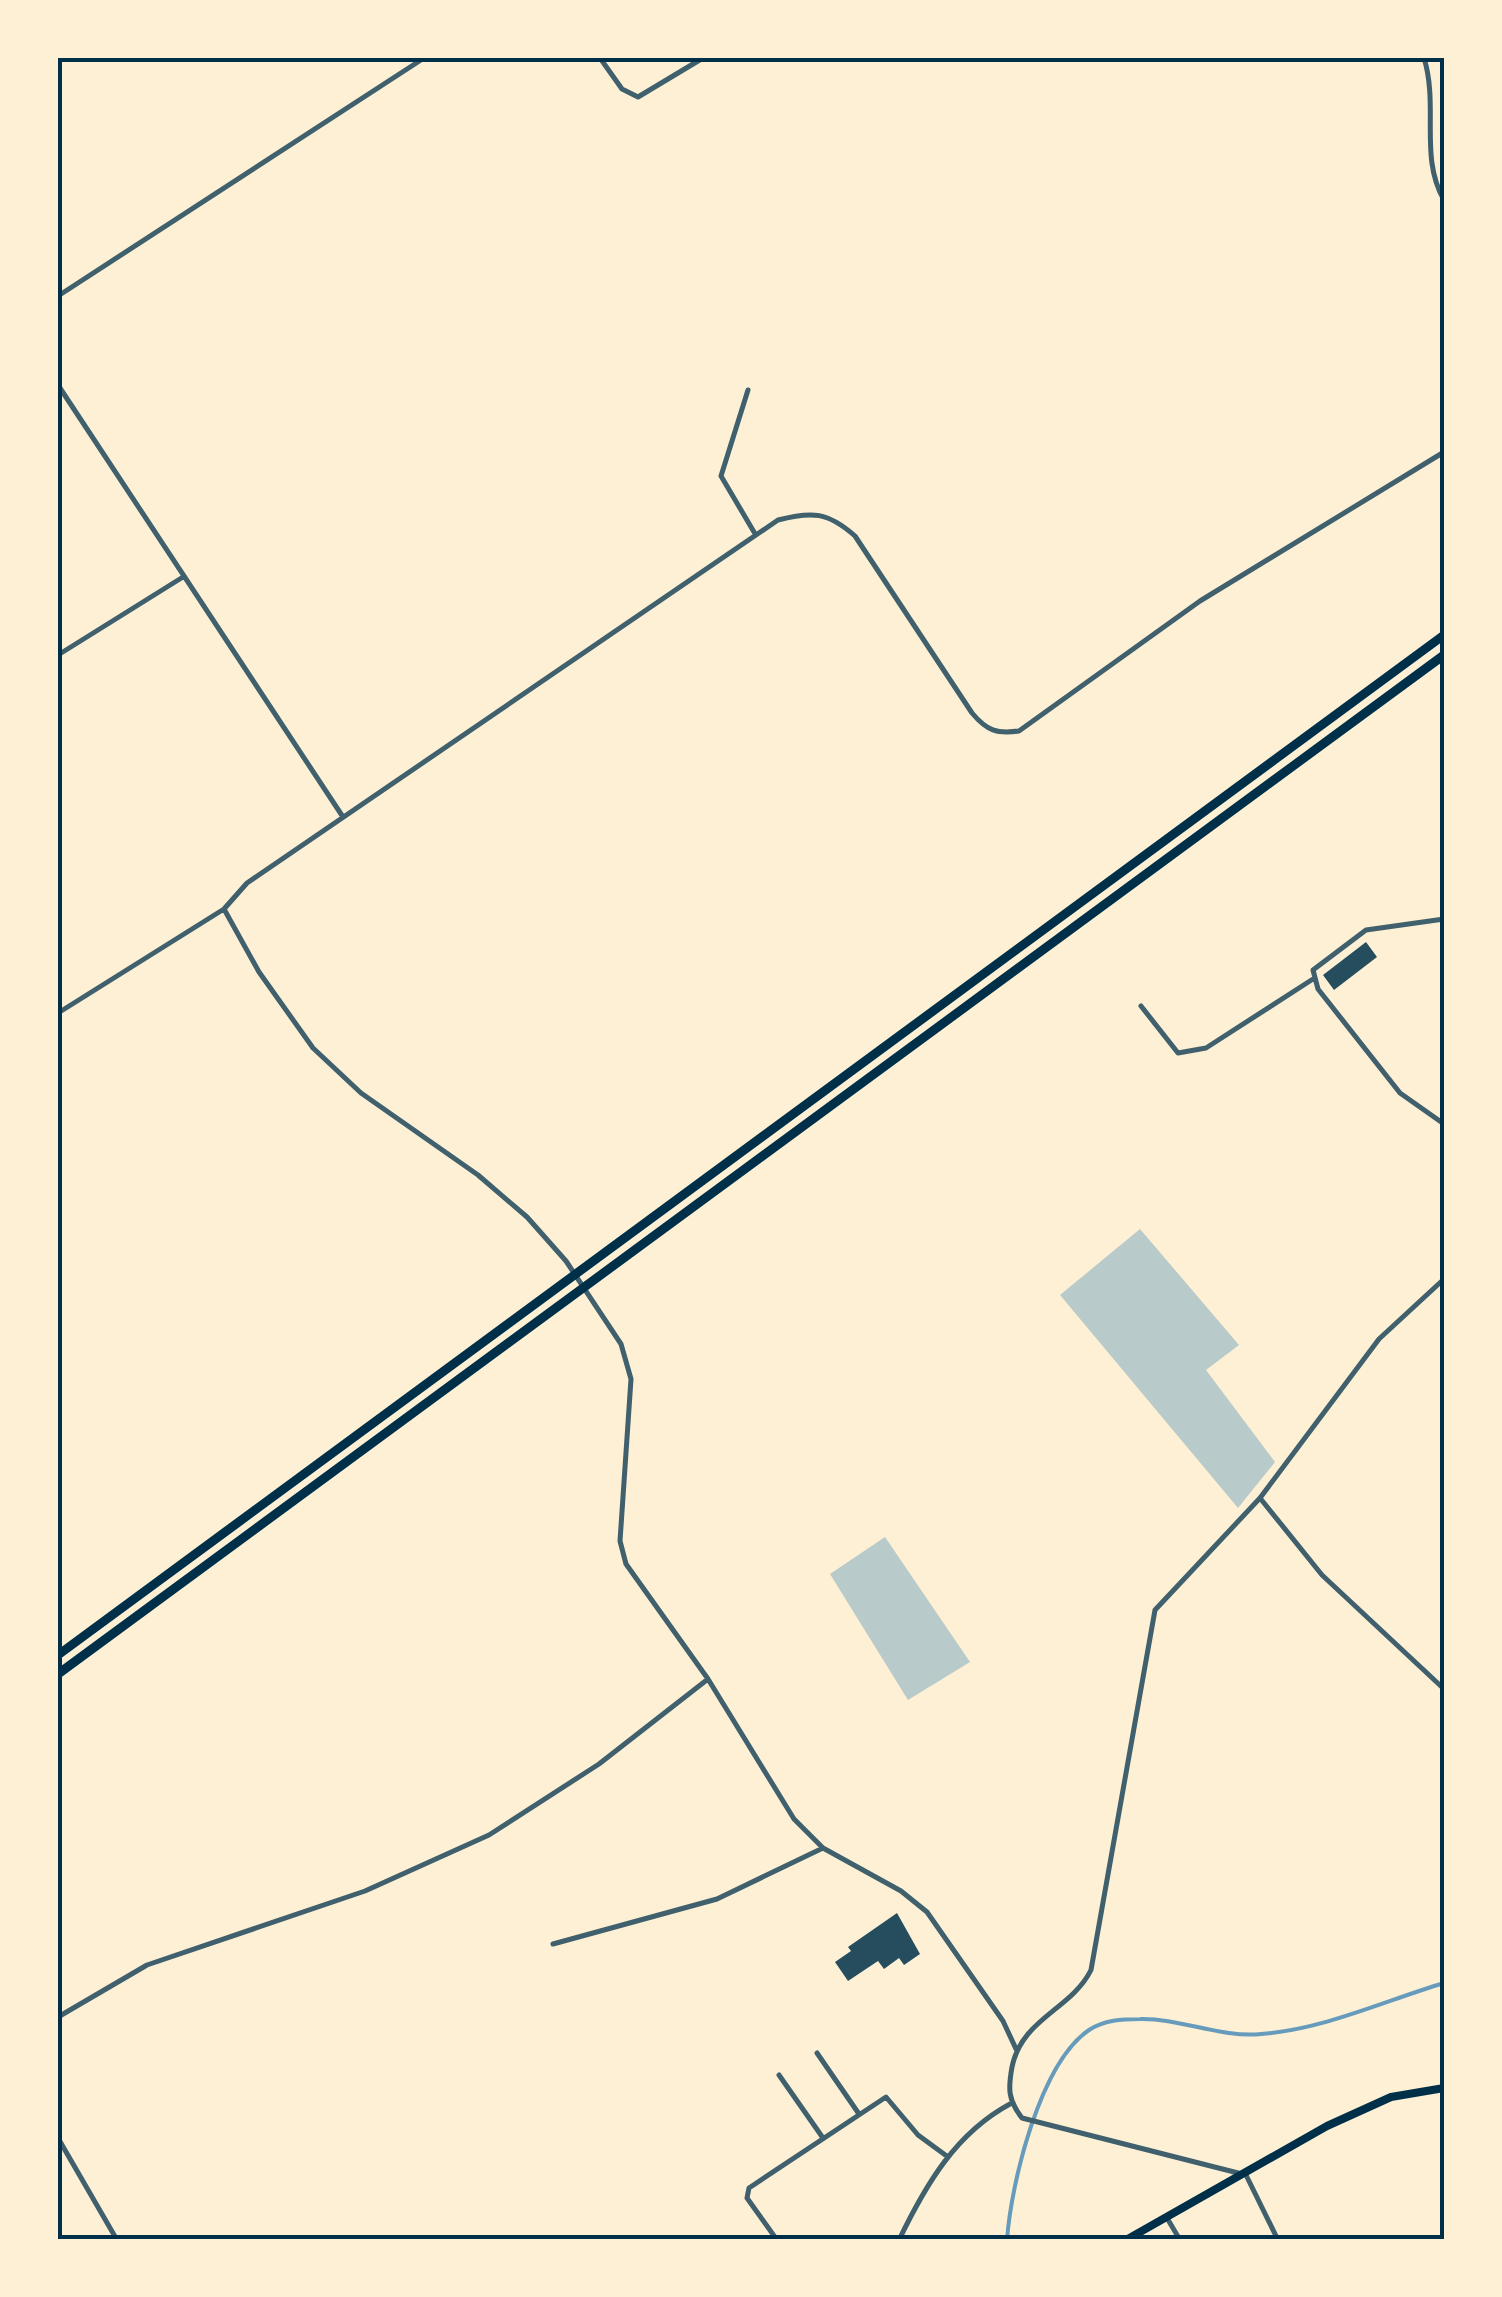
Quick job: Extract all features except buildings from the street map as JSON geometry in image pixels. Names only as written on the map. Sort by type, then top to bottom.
[{"type":"highway","points":[[58,1655],[1444,635]]},
{"type":"highway","points":[[58,1674],[1444,654]]},
{"type":"main road","points":[[1126,2240],[1327,2126],[1391,2097],[1444,2088]]},
{"type":"street","points":[[58,296],[424,58]]},
{"type":"street","points":[[600,58],[622,89],[638,97],[703,58]]},
{"type":"street","points":[[1424,58],[1434,108],[1431,162],[1444,200]]},
{"type":"street","points":[[58,384],[343,816]]},
{"type":"street","points":[[748,390],[722,476],[754,532]]},
{"type":"street","points":[[58,1012],[224,910],[247,884],[343,816],[685,585],[754,532],[778,520],[810,512],[833,516],[855,536],[972,714],[986,729],[1002,734],[1020,731],[1200,601],[1444,452]]},
{"type":"street","points":[[58,656],[183,577]]},
{"type":"street","points":[[224,910],[259,972],[313,1048],[361,1093],[478,1175],[527,1217],[595,1302],[622,1344],[631,1379],[620,1541],[626,1564],[708,1679],[794,1818],[822,1848],[901,1891],[927,1912],[1003,2021],[1016,2048]]},
{"type":"street","points":[[1141,1006],[1178,1053],[1192,1052],[1313,979],[1317,963],[1354,936],[1444,919]]},
{"type":"street","points":[[1313,979],[1400,1093],[1444,1124]]},
{"type":"street","points":[[1278,2240],[1246,2175],[1022,2118],[1010,2104],[1008,2088],[1016,2048],[1025,2033],[1083,1982],[1090,1970],[1155,1610],[1260,1498],[1380,1339],[1444,1279]]},
{"type":"street","points":[[1260,1498],[1322,1576],[1444,1689]]},
{"type":"street","points":[[58,2017],[147,1965],[365,1891],[489,1835],[599,1764],[708,1679]]},
{"type":"street","points":[[553,1944],[717,1899],[822,1848]]},
{"type":"street","points":[[817,2053],[860,2114]]},
{"type":"street","points":[[779,2075],[823,2138]]},
{"type":"street","points":[[777,2240],[748,2198],[749,2188],[886,2097],[918,2135],[948,2157]]},
{"type":"street","points":[[899,2240],[948,2157],[974,2125],[1010,2104]]},
{"type":"street","points":[[58,2138],[116,2240]]},
{"type":"street","points":[[1167,2218],[1180,2240]]},
{"type":"shaded area","points":[[1140,1229],[1239,1345],[1206,1370],[1275,1462],[1238,1508],[1060,1295]]},
{"type":"shaded area","points":[[885,1537],[970,1662],[908,1700],[830,1574]]},
{"type":"waterway","points":[[1007,2240],[1031,2126],[1056,2069],[1089,2030],[1107,2022],[1140,2019],[1231,2033],[1285,2031],[1444,1983]]}]
